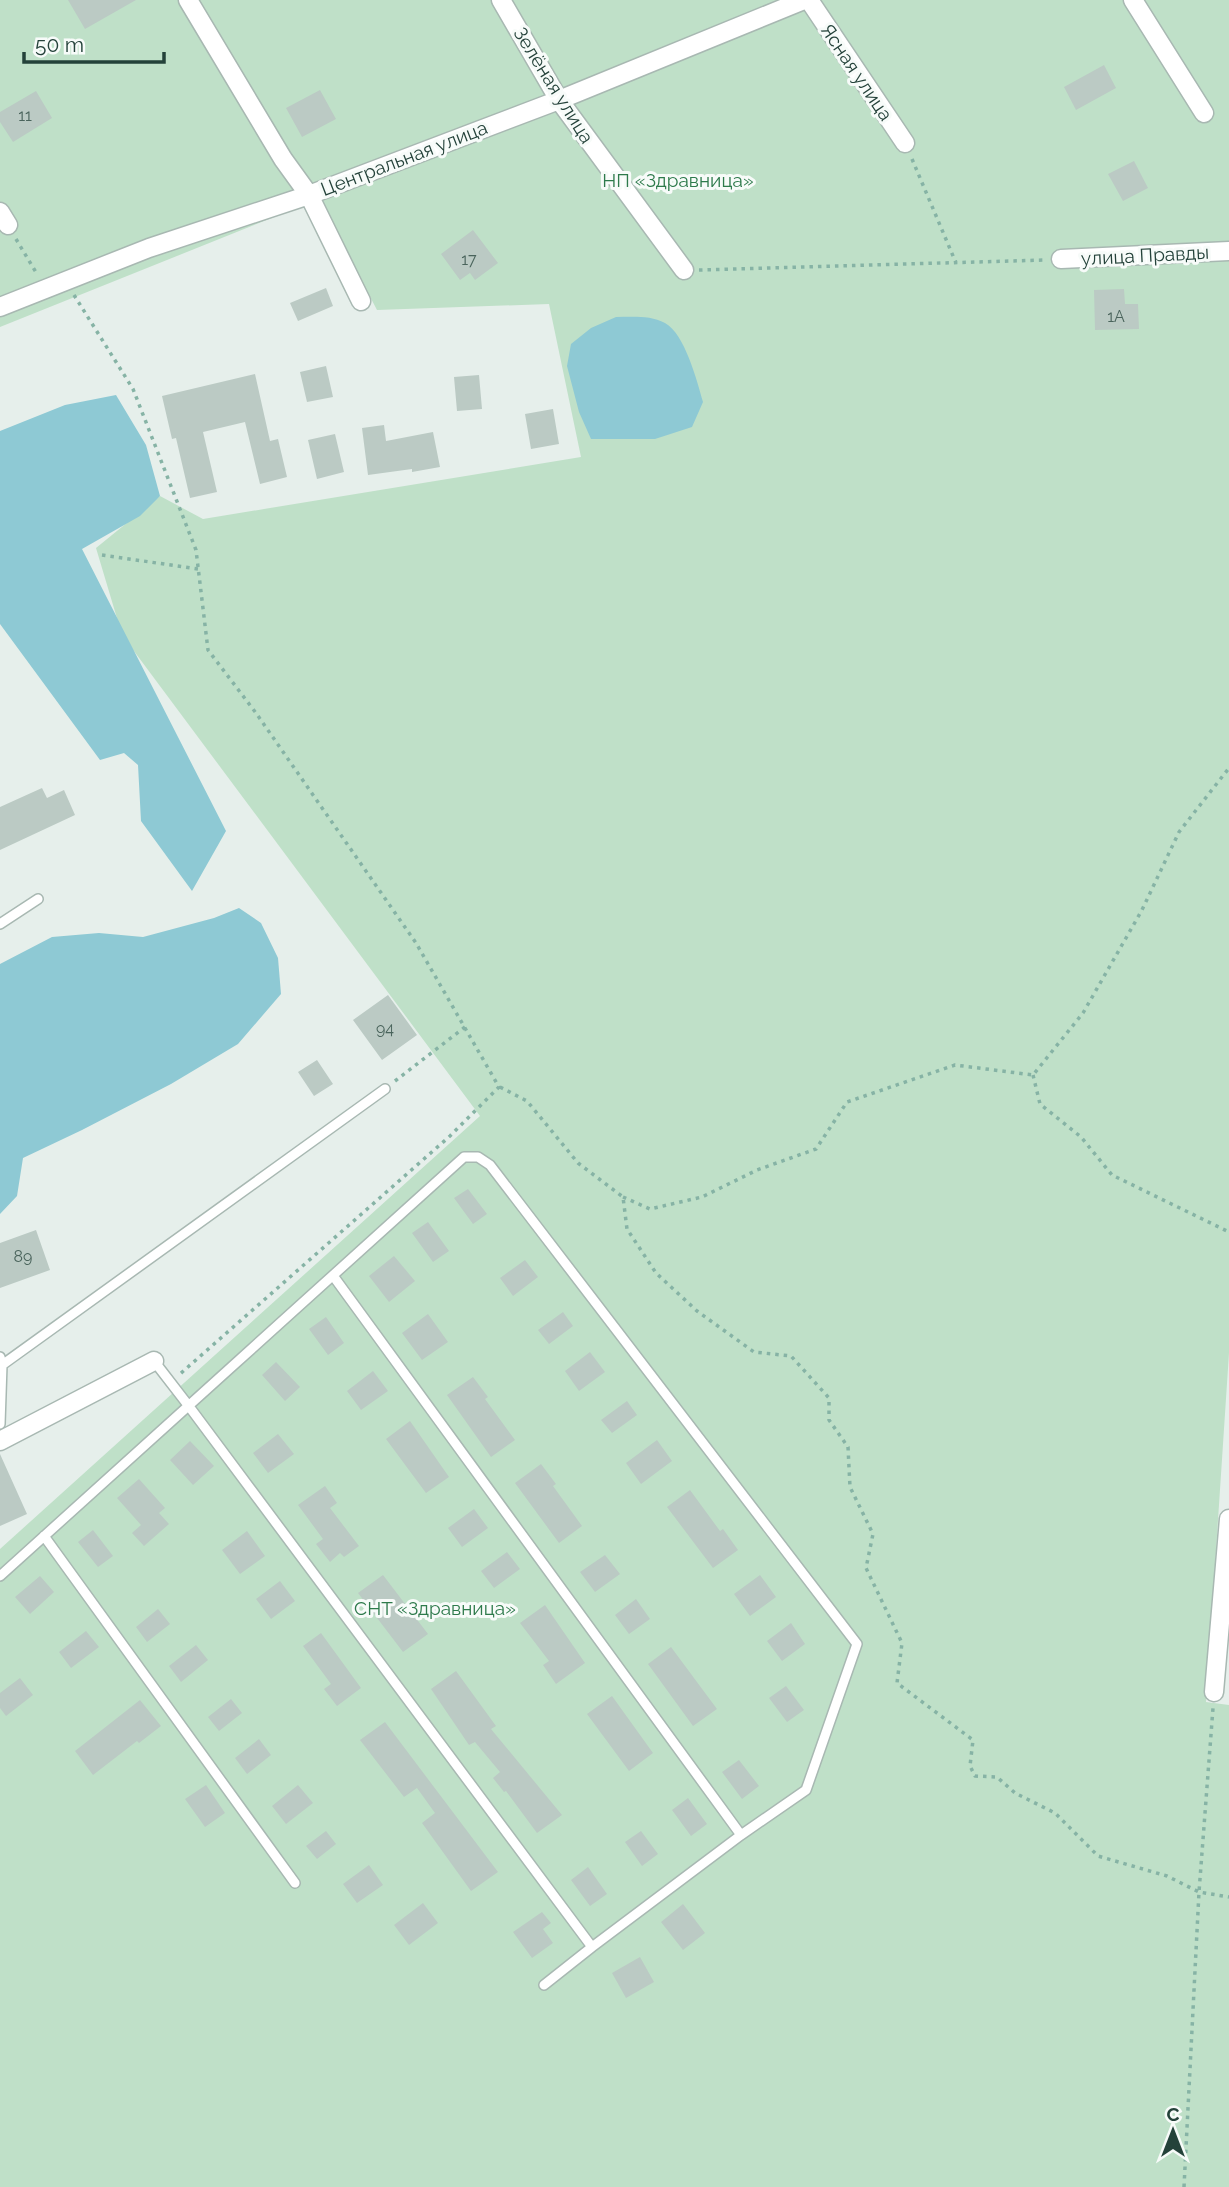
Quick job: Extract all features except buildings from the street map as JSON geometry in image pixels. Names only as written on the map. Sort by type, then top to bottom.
[{"type":"street","points":[[188,0],[283,159],[309,195],[360,301]]},
{"type":"street","name":"Зелёная улица","points":[[502,0],[559,100],[684,270]]},
{"type":"street","name":"Центральная улица","points":[[0,307],[149,248],[309,195],[559,100],[806,0]]},
{"type":"street","name":"Ясная улица","points":[[806,0],[905,143]]},
{"type":"street","points":[[1133,0],[1204,113]]},
{"type":"street","name":"улица Правды","points":[[1061,259],[1229,251]]},
{"type":"street","points":[[0,1441],[154,1361]]},
{"type":"street","points":[[1214,1692],[1229,1518]]},
{"type":"lane","points":[[0,923],[38,899]]},
{"type":"lane","points":[[0,1424],[1,1361],[385,1089]]},
{"type":"lane","points":[[0,1576],[464,1157],[478,1157],[489,1165],[857,1644],[806,1790],[741,1835],[544,1985]]},
{"type":"lane","points":[[334,1277],[741,1835]]},
{"type":"lane","points":[[154,1361],[592,1947]]},
{"type":"lane","points":[[44,1536],[295,1883]]},
{"type":"path","points":[[905,143],[957,264]]},
{"type":"path","points":[[4,218],[45,289]]},
{"type":"path","points":[[684,270],[1061,259]]},
{"type":"path","points":[[65,281],[133,389],[196,550],[208,650],[256,713],[416,943],[499,1087],[527,1101],[578,1163],[623,1197],[650,1209],[702,1197],[757,1170],[816,1149],[847,1102],[955,1065],[1033,1075]]},
{"type":"path","points":[[102,555],[198,569]]},
{"type":"path","points":[[1033,1075],[1083,1013],[1142,910],[1179,832],[1229,768]]},
{"type":"path","points":[[385,1089],[465,1027]]},
{"type":"path","points":[[1033,1075],[1040,1104],[1081,1137],[1112,1175],[1229,1232]]},
{"type":"path","points":[[170,1382],[440,1145],[499,1087]]},
{"type":"path","points":[[623,1197],[627,1229],[656,1273],[697,1311],[754,1352],[791,1356],[829,1398],[830,1420],[848,1447],[850,1487],[873,1534],[866,1568],[902,1643],[897,1683],[973,1740],[970,1766],[975,1776],[997,1777],[1015,1793],[1055,1813],[1098,1856],[1167,1877],[1199,1892],[1229,1897]]},
{"type":"path","points":[[1184,2187],[1199,1892],[1214,1692]]},
{"type":"green space","points":[[0,0],[1229,0],[1229,1353],[1206,1702],[1229,1705],[1229,2187],[0,2187],[0,1549],[480,1116],[122,635],[96,548],[160,496],[203,519],[581,457],[549,304],[377,310],[319,199],[0,327]]},
{"type":"water","points":[[616,317],[659,320],[679,337],[703,402],[692,427],[655,439],[591,439],[579,412],[567,366],[571,344],[591,328]]},
{"type":"water","points":[[116,395],[146,445],[160,496],[140,516],[82,549],[226,831],[192,891],[141,821],[138,765],[124,753],[100,760],[0,624],[0,431],[65,405]]},
{"type":"water","points":[[239,908],[261,923],[278,958],[281,994],[238,1044],[171,1084],[23,1158],[17,1196],[0,1214],[0,964],[52,937],[99,933],[143,937],[214,918]]},
{"type":"park label","name":"НП «Здравница»","points":[[678,180]]},
{"type":"park label","name":"СНТ «Здравница»","points":[[435,1608]]}]
